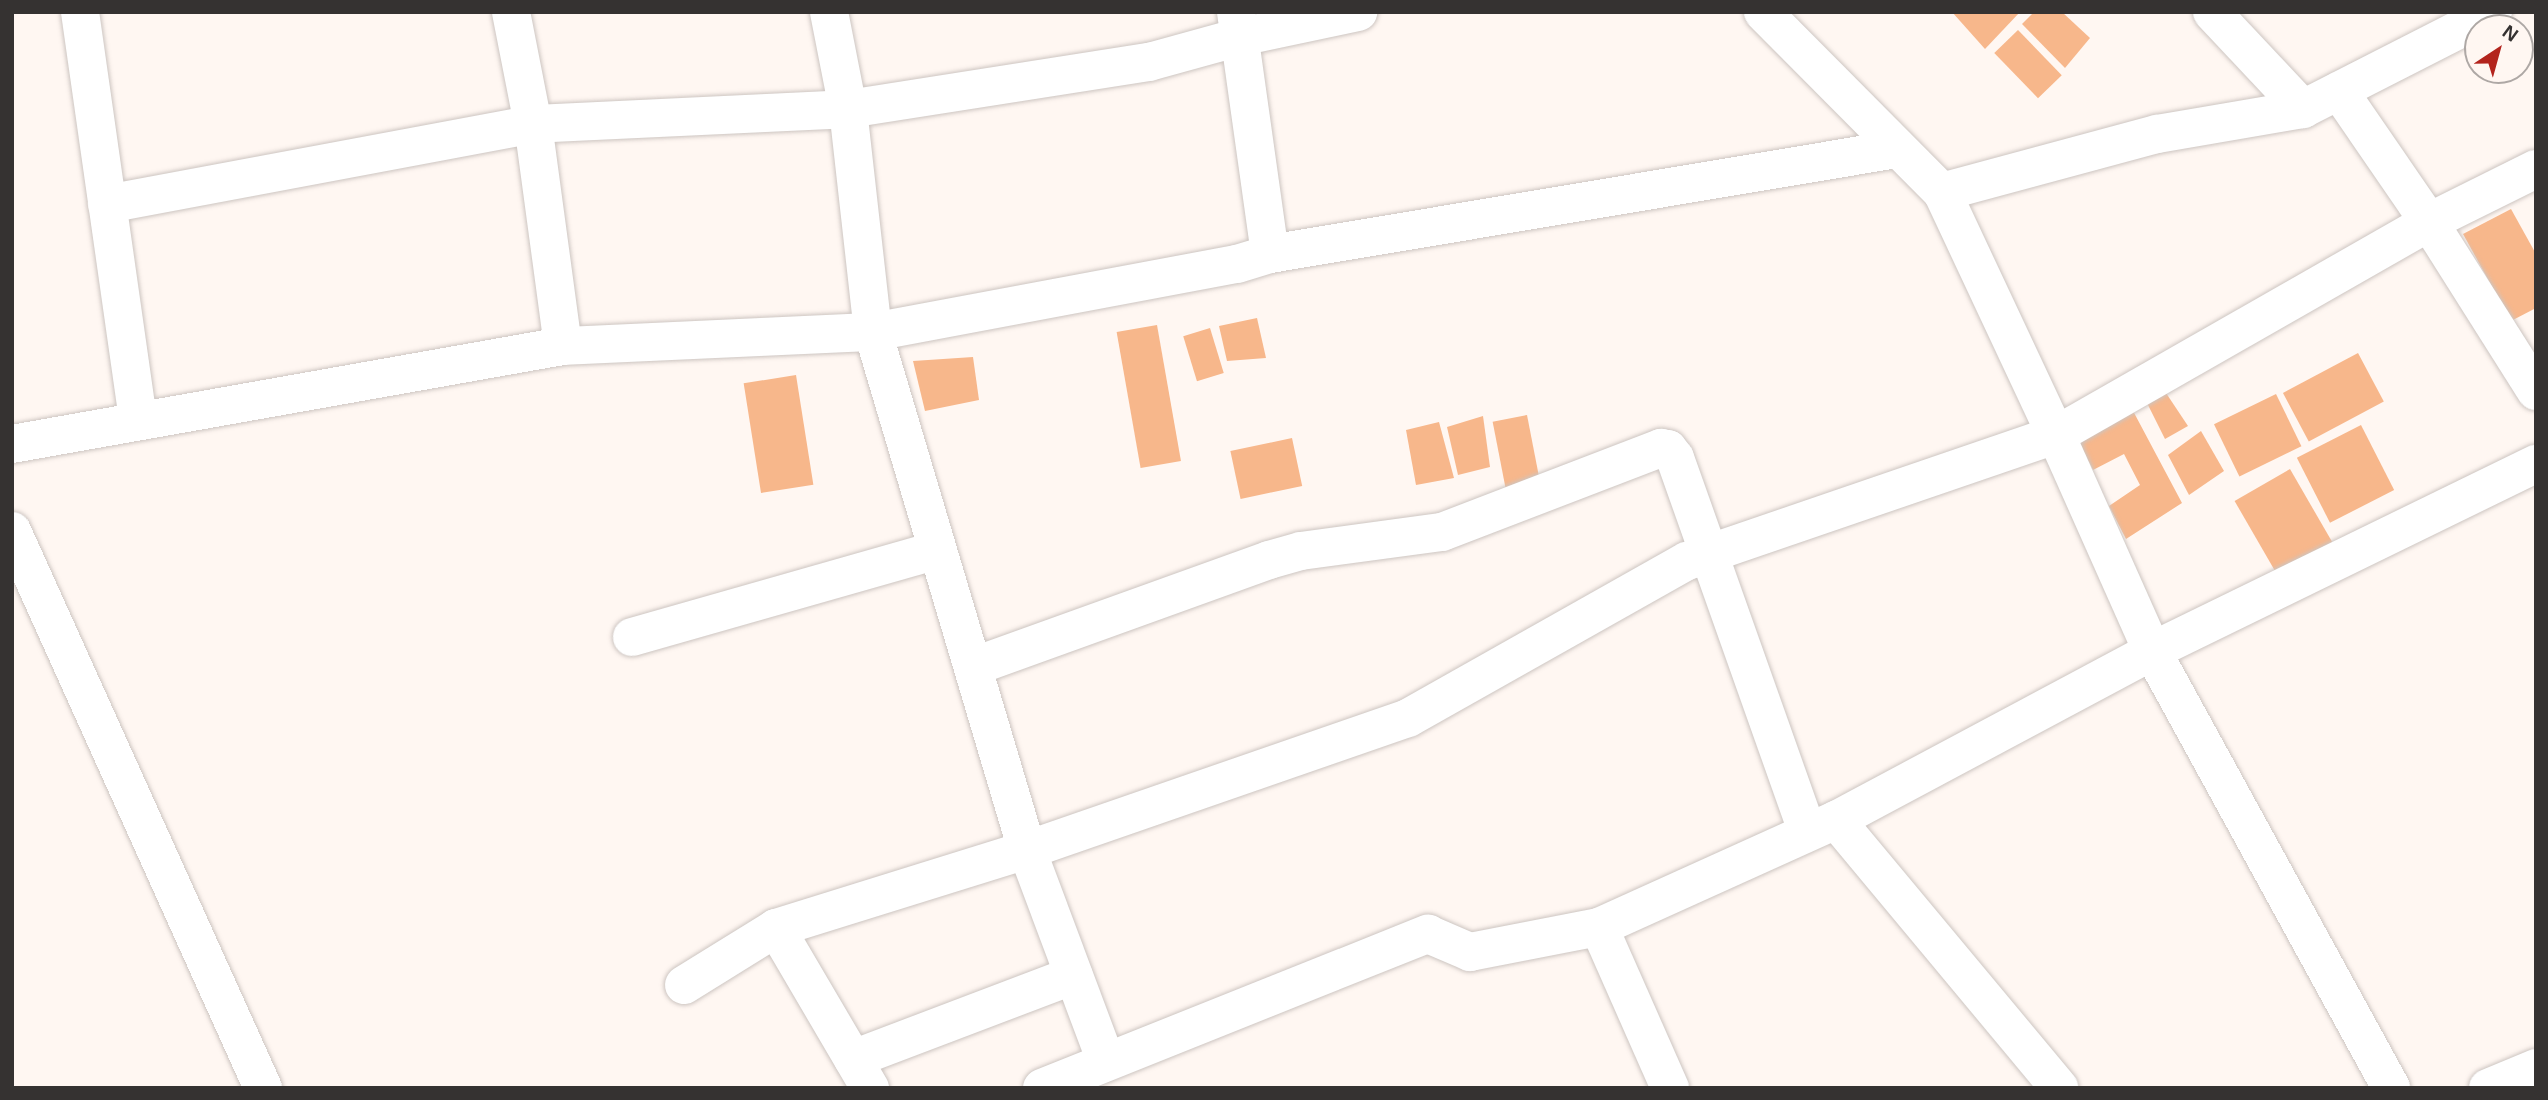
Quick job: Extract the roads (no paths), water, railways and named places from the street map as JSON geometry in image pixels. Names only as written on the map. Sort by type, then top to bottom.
[{"type":"street","points":[[80,12],[138,421]]},
{"type":"street","points":[[511,12],[533,124],[563,345]]},
{"type":"street","points":[[829,12],[848,109],[873,332],[937,550],[975,666],[1027,850],[1107,1060]]},
{"type":"street","points":[[107,204],[533,124],[848,109],[1149,62],[1238,25],[1358,12]]},
{"type":"street","points":[[1763,12],[1941,192],[2056,435],[2152,651],[2391,1088]]},
{"type":"street","points":[[2212,12],[2303,108]]},
{"type":"street","points":[[1941,192],[2157,134],[2303,108],[2493,12]]},
{"type":"street","points":[[1238,25],[1270,254]]},
{"type":"street","points":[[2339,91],[2429,222],[2536,391]]},
{"type":"street","points":[[12,444],[563,345],[873,332],[1237,264],[1270,254],[1896,149]]},
{"type":"street","points":[[684,985],[776,928],[1027,850],[1408,718],[1687,561],[2056,435],[2429,222],[2536,169]]},
{"type":"street","points":[[975,666],[1280,557],[1301,551],[1442,532],[1661,448],[1668,449],[1675,458],[1709,554],[1822,826],[2059,1088]]},
{"type":"street","points":[[1042,1088],[1428,934],[1471,952],[1599,927],[1822,826],[2152,651],[2536,464]]},
{"type":"street","points":[[12,531],[262,1088]]},
{"type":"street","points":[[632,637],[937,550]]},
{"type":"street","points":[[1599,927],[1670,1088]]},
{"type":"street","points":[[776,928],[861,1073],[1074,975]]},
{"type":"street","points":[[2488,1088],[2535,1071]]}]
